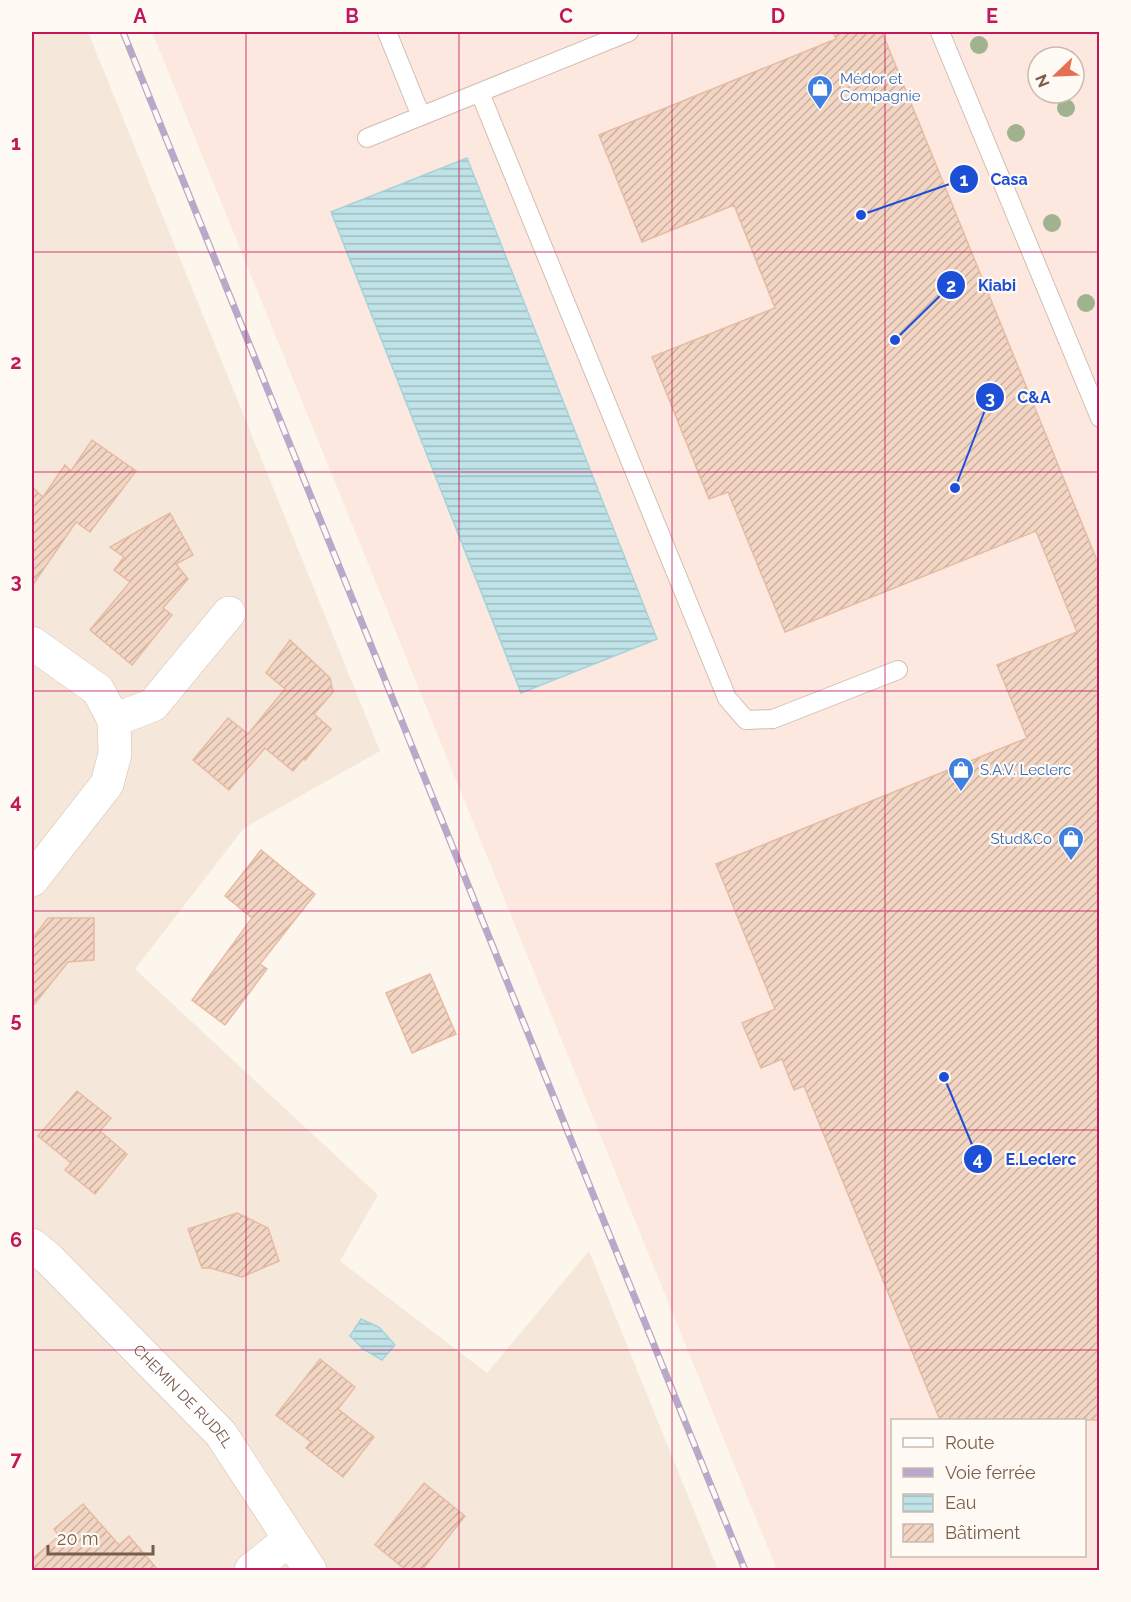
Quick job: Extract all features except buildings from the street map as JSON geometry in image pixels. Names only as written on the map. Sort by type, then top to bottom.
[{"type":"street","points":[[114,720],[153,705],[229,613]]},
{"type":"street","points":[[32,643],[98,690],[114,720],[115,754],[107,784],[32,880]]},
{"type":"street","name":"CHEMIN DE RUDEL","points":[[32,1245],[50,1259],[221,1434],[310,1570]]},
{"type":"street","points":[[251,1570],[290,1540]]},
{"type":"lane","points":[[387,32],[422,116]]},
{"type":"lane","points":[[367,138],[629,32]]},
{"type":"lane","points":[[939,32],[1100,418]]},
{"type":"lane","points":[[480,93],[728,699],[746,720],[773,719],[898,670]]},
{"type":"shaded area","points":[[32,32],[88,32],[380,751],[244,828],[135,969],[378,1195],[340,1261],[487,1373],[589,1251],[718,1570],[32,1570]]},
{"type":"shaded area","points":[[152,32],[1099,32],[1099,1570],[777,1570]]},
{"type":"water","points":[[467,158],[657,639],[521,693],[331,212]]},
{"type":"water","points":[[361,1319],[379,1327],[395,1345],[382,1360],[363,1349],[350,1336]]},
{"type":"railway","points":[[123,32],[745,1570]]},
{"type":"place","name":"Médor et Compagnie","points":[[820,111]]},
{"type":"place","name":"Casa","points":[[861,215]]},
{"type":"place","name":"Kiabi","points":[[895,340]]},
{"type":"place","name":"C&A","points":[[955,488]]},
{"type":"place","name":"S.A.V. Leclerc","points":[[961,793]]},
{"type":"place","name":"Stud&Co","points":[[1071,862]]},
{"type":"place","name":"E.Leclerc","points":[[944,1077]]}]
